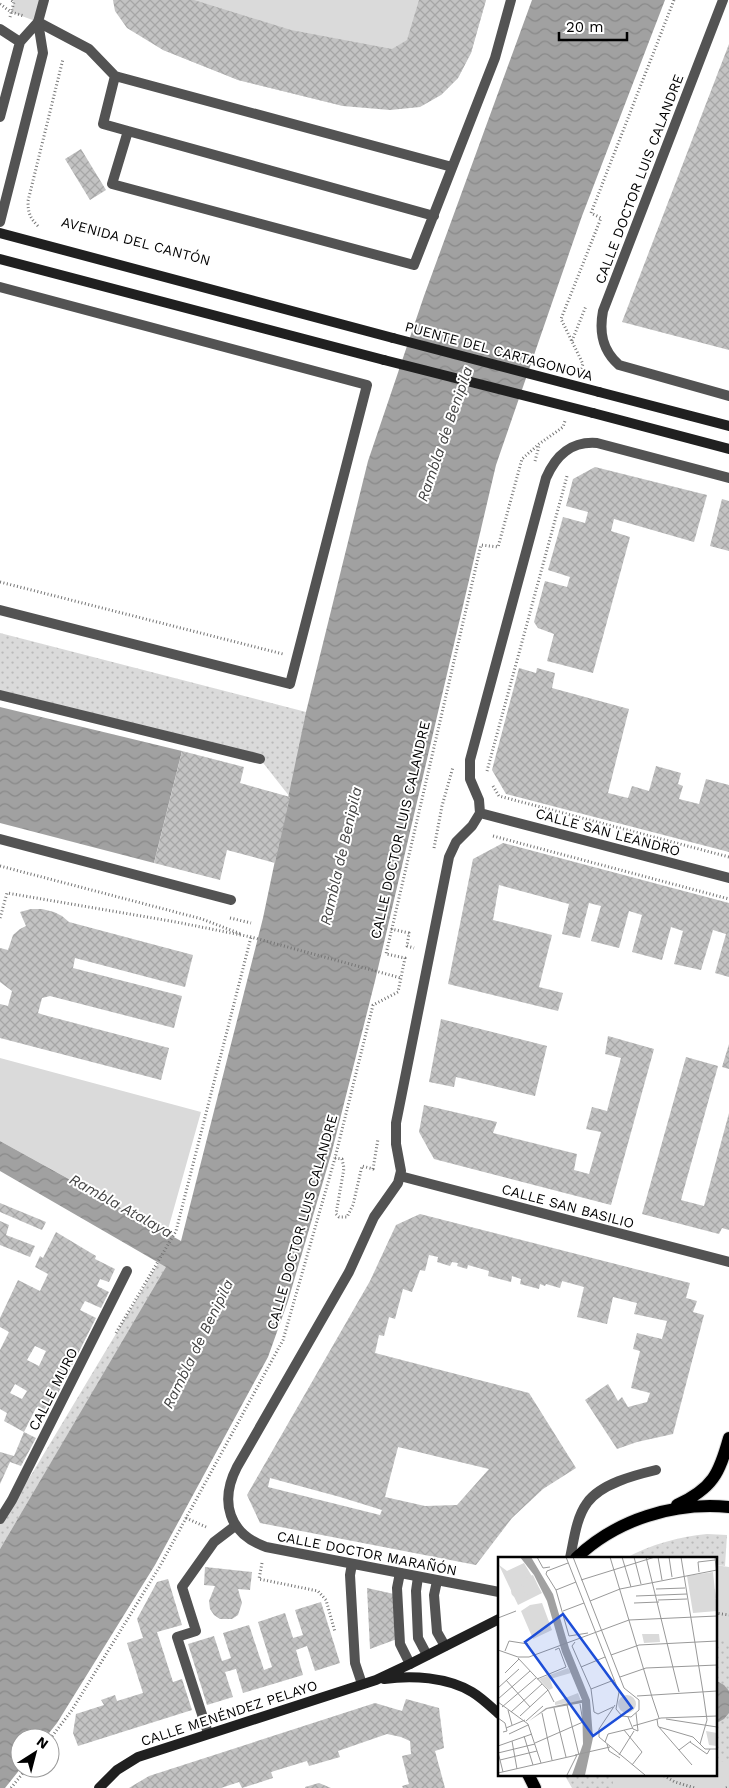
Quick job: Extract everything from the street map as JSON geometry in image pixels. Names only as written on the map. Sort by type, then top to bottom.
[{"type":"main road","name":"AVENIDA DEL CANTÓN","points":[[0,233],[393,338]]},
{"type":"main road","points":[[0,258],[729,449]]},
{"type":"main road","name":"PUENTE DEL CARTAGONOVA","points":[[393,338],[729,426]]},
{"type":"main road","points":[[577,1557],[622,1526],[689,1500],[705,1488],[716,1476],[722,1465],[729,1438]]},
{"type":"main road","points":[[654,1514],[699,1507],[729,1508]]},
{"type":"main road","points":[[376,1680],[498,1620]]},
{"type":"main road","points":[[376,1680],[414,1678],[456,1685],[472,1692],[498,1713]]},
{"type":"main road","name":"CALLE MENÉNDEZ PELAYO","points":[[99,1788],[117,1770],[138,1756],[376,1680]]},
{"type":"main road","points":[[529,1776],[535,1788]]},
{"type":"street","points":[[0,222],[43,53],[38,22],[44,0]]},
{"type":"street","points":[[128,131],[112,184],[414,266],[495,58],[511,0]]},
{"type":"street","name":"CALLE DOCTOR LUIS CALANDRE","points":[[723,0],[603,311],[601,322],[602,339],[608,354],[618,366],[729,396]]},
{"type":"street","points":[[0,118],[20,42],[38,22]]},
{"type":"street","points":[[38,22],[89,49],[115,76],[452,167]]},
{"type":"street","points":[[0,29],[20,42]]},
{"type":"street","points":[[115,76],[103,124],[434,216]]},
{"type":"street","points":[[0,287],[367,384],[290,684],[0,610]]},
{"type":"street","points":[[208,1733],[177,1637],[196,1631],[182,1587],[214,1542],[235,1526],[228,1507],[229,1486],[232,1477],[349,1272],[374,1217],[393,1191],[400,1176],[401,1171],[396,1144],[396,1123],[449,857],[456,842],[472,826],[480,813],[479,800],[470,778],[470,760],[546,478],[551,467],[561,454],[576,445],[597,443],[729,478]]},
{"type":"street","points":[[0,695],[260,759]]},
{"type":"street","name":"CALLE SAN LEANDRO","points":[[480,813],[729,878]]},
{"type":"street","points":[[0,839],[232,900]]},
{"type":"street","name":"CALLE SAN BASILIO","points":[[400,1176],[729,1262]]},
{"type":"street","name":"CALLE MURO","points":[[0,1519],[12,1500],[128,1271]]},
{"type":"street","points":[[570,1557],[579,1520],[587,1503],[599,1491],[636,1475],[656,1470]]},
{"type":"street","name":"CALLE DOCTOR MARAÑÓN","points":[[235,1526],[249,1539],[266,1547],[498,1592]]},
{"type":"street","points":[[352,1564],[350,1575],[356,1663],[362,1684]]},
{"type":"street","points":[[400,1573],[397,1588],[400,1644],[410,1664]]},
{"type":"street","points":[[418,1577],[416,1592],[418,1638],[427,1655]]},
{"type":"street","points":[[437,1580],[434,1595],[437,1632],[445,1646]]},
{"type":"path","name":"CALLE DOCTOR LUIS CALANDRE","points":[[583,364],[561,319],[601,218],[591,213],[674,0]]},
{"type":"path","points":[[0,4],[11,12],[38,22]]},
{"type":"path","points":[[38,226],[30,218],[28,201],[63,59]]},
{"type":"path","name":"CALLE DOCTOR LUIS CALANDRE","points":[[58,1728],[72,1710],[131,1616],[283,1340],[336,1158],[373,1005],[398,992],[405,958],[386,954],[481,545],[498,547],[522,459],[563,427]]},
{"type":"path","points":[[486,776],[570,467]]},
{"type":"path","points":[[0,582],[296,658]]},
{"type":"path","points":[[491,783],[499,796],[729,857]]},
{"type":"path","points":[[493,836],[729,899]]},
{"type":"path","points":[[0,866],[202,919],[251,937]]},
{"type":"path","points":[[0,918],[7,893],[251,937],[401,978]]},
{"type":"path","points":[[391,929],[409,932],[407,946],[414,948]]},
{"type":"path","points":[[159,1262],[176,1231],[251,937]]},
{"type":"path","points":[[336,1158],[342,1159],[344,1168],[336,1214],[339,1217],[347,1217],[350,1211],[362,1166],[373,1169]]},
{"type":"path","points":[[186,1518],[205,1528]]},
{"type":"path","points":[[263,1559],[259,1579],[318,1591],[326,1600]]},
{"type":"path","points":[[716,1613],[729,1615]]},
{"type":"path","points":[[664,1776],[675,1782],[694,1788]]},
{"type":"path","points":[[11,1788],[19,1778]]},
{"type":"shaded area","points":[[11,0],[44,0],[38,22],[11,12],[14,2]]},
{"type":"shaded area","points":[[113,0],[486,0],[471,53],[458,78],[441,95],[343,106],[238,80],[163,50]]},
{"type":"shaded area","points":[[0,633],[306,712],[290,797],[260,759],[0,695]]},
{"type":"shaded area","points":[[0,1058],[201,1112],[167,1233],[0,1141]]},
{"type":"shaded area","points":[[159,1262],[167,1267],[0,1549],[0,1519],[33,1472]]},
{"type":"shaded area","points":[[707,1534],[727,1535],[725,1566],[716,1565],[716,1557],[628,1557],[665,1542]]},
{"type":"shaded area","points":[[716,1565],[729,1567],[729,1788],[613,1788],[613,1776],[716,1776]]},
{"type":"shaded area","points":[[716,1639],[729,1641],[729,1691],[724,1685],[716,1681]]},
{"type":"shaded area","points":[[729,1713],[729,1760],[716,1763],[716,1723],[724,1719]]},
{"type":"shaded area","points":[[565,1776],[613,1776],[613,1788],[572,1788]]},
{"type":"water","name":"Rambla de Benipila","points":[[532,0],[665,0],[582,216],[496,465],[375,981],[332,1151],[288,1301],[268,1357],[155,1565],[57,1723],[53,1728],[10,1728],[10,1778],[13,1778],[5,1788],[0,1788],[0,1549],[166,1267],[0,1171],[0,1141],[181,1241],[263,918],[306,712],[368,461],[424,296]]},
{"type":"water","points":[[0,707],[182,751],[154,863],[0,823]]},
{"type":"water","points":[[716,1681],[724,1685],[729,1691],[729,1713],[724,1719],[716,1723]]},
{"type":"building","points":[[113,0],[194,0],[291,30],[392,49],[407,40],[419,0],[486,0],[471,53],[458,78],[441,95],[420,107],[390,110],[343,106],[238,80],[163,50],[127,28],[115,11]]},
{"type":"building","points":[[729,44],[729,350],[622,322]]},
{"type":"building","points":[[81,149],[106,190],[90,200],[65,159]]},
{"type":"building","points":[[595,467],[707,495],[694,542],[614,519],[611,531],[630,537],[593,673],[547,661],[554,634],[538,628],[534,622],[545,581],[567,587],[570,577],[548,570],[563,517],[585,523],[588,512],[566,506],[573,479]]},
{"type":"building","points":[[722,499],[729,501],[729,551],[710,546]]},
{"type":"building","points":[[519,668],[536,673],[537,668],[555,673],[552,688],[629,709],[608,793],[628,798],[632,786],[649,791],[656,766],[681,773],[678,784],[683,786],[679,799],[699,804],[706,779],[729,785],[729,852],[506,794],[492,770]]},
{"type":"building","points":[[182,751],[244,767],[240,783],[290,797],[275,863],[227,850],[220,880],[154,863]]},
{"type":"building","points":[[503,843],[729,903],[729,977],[715,973],[726,934],[713,930],[701,970],[674,964],[683,931],[671,927],[662,960],[632,952],[642,915],[629,911],[619,948],[591,941],[601,906],[589,903],[580,938],[562,934],[569,904],[499,885],[493,920],[552,935],[539,987],[563,993],[558,1011],[448,984],[473,859]]},
{"type":"building","points":[[31,909],[54,912],[69,922],[193,955],[185,987],[75,958],[73,968],[182,996],[174,1028],[50,996],[42,998],[38,1013],[169,1048],[161,1080],[0,1038],[0,1004],[8,1006],[12,991],[0,982],[0,948],[8,950],[13,935],[26,926],[20,912]]},
{"type":"building","points":[[441,1019],[547,1046],[535,1096],[456,1077],[454,1087],[429,1082]]},
{"type":"building","points":[[608,1036],[654,1049],[611,1205],[434,1159],[419,1132],[424,1105],[497,1122],[493,1133],[577,1154],[574,1170],[589,1174],[601,1132],[586,1129],[592,1107],[607,1111],[621,1058],[605,1054]]},
{"type":"building","points":[[729,1044],[729,1069],[722,1067]]},
{"type":"building","points":[[686,1057],[718,1066],[681,1200],[704,1206],[729,1113],[729,1230],[722,1228],[719,1234],[642,1214]]},
{"type":"building","points":[[0,1203],[46,1222],[42,1230],[0,1212]]},
{"type":"building","points":[[420,1214],[690,1283],[686,1298],[697,1301],[693,1312],[704,1315],[673,1434],[637,1442],[617,1449],[585,1400],[608,1384],[618,1401],[622,1397],[628,1407],[647,1402],[650,1393],[631,1388],[640,1351],[633,1349],[637,1333],[662,1339],[667,1321],[634,1314],[637,1303],[613,1297],[607,1324],[577,1317],[584,1287],[562,1281],[560,1288],[540,1284],[539,1289],[520,1284],[521,1279],[512,1276],[511,1282],[488,1276],[489,1271],[468,1265],[467,1269],[457,1266],[458,1263],[452,1262],[450,1266],[437,1262],[438,1257],[429,1255],[425,1271],[420,1270],[412,1292],[403,1289],[395,1319],[389,1317],[384,1336],[379,1335],[375,1353],[529,1393],[576,1468],[543,1489],[512,1518],[476,1565],[260,1523],[247,1495],[370,1281],[396,1225]],"holes":[[[398,1447],[443,1458],[489,1469],[457,1505],[425,1506],[385,1497]],[[270,1478],[340,1497],[382,1510],[380,1515],[268,1487]]]},
{"type":"building","points":[[0,1221],[9,1225],[6,1235],[35,1246],[30,1257],[0,1245]]},
{"type":"building","points":[[56,1232],[96,1256],[95,1259],[115,1269],[109,1282],[100,1279],[97,1286],[109,1292],[101,1308],[85,1301],[80,1310],[96,1318],[48,1413],[36,1408],[24,1432],[4,1421],[7,1413],[0,1409],[0,1350],[9,1332],[0,1327],[0,1318],[18,1280],[40,1291],[48,1274],[35,1267],[40,1256],[43,1258]],"holes":[[[35,1346],[46,1351],[39,1366],[27,1360]],[[15,1384],[27,1391],[22,1399],[10,1393]]]},
{"type":"building","points":[[24,1432],[36,1438],[21,1466],[10,1462],[0,1484],[0,1452],[14,1456]]},
{"type":"building","points":[[205,1567],[252,1572],[250,1590],[238,1589],[242,1603],[238,1615],[232,1619],[220,1619],[210,1609],[209,1601],[215,1586],[204,1585]]},
{"type":"building","points":[[168,1579],[182,1625],[157,1632],[173,1682],[182,1679],[192,1710],[78,1746],[73,1733],[76,1714],[104,1705],[101,1700],[115,1695],[117,1701],[143,1693],[127,1643],[143,1638],[137,1619],[157,1582]]},
{"type":"building","points":[[367,1588],[394,1594],[397,1639],[370,1649]]},
{"type":"building","points":[[321,1602],[340,1663],[315,1671],[307,1646],[296,1650],[303,1675],[243,1693],[236,1669],[225,1672],[233,1697],[207,1705],[188,1644],[214,1636],[222,1661],[231,1658],[223,1633],[249,1625],[264,1670],[272,1667],[258,1622],[285,1613],[293,1638],[303,1635],[295,1610]]},
{"type":"building","points":[[406,1699],[439,1708],[444,1748],[435,1751],[445,1788],[403,1788],[402,1786],[409,1784],[402,1756],[411,1754],[410,1741],[387,1734],[338,1751],[340,1757],[309,1766],[307,1761],[271,1772],[273,1778],[242,1788],[239,1782],[221,1788],[129,1788],[149,1776],[375,1703],[402,1711]]},
{"type":"building","points":[[319,1783],[331,1788],[305,1788],[305,1787]]},
{"type":"water label","name":"Rambla Atalaya","points":[[121,1206]]}]
